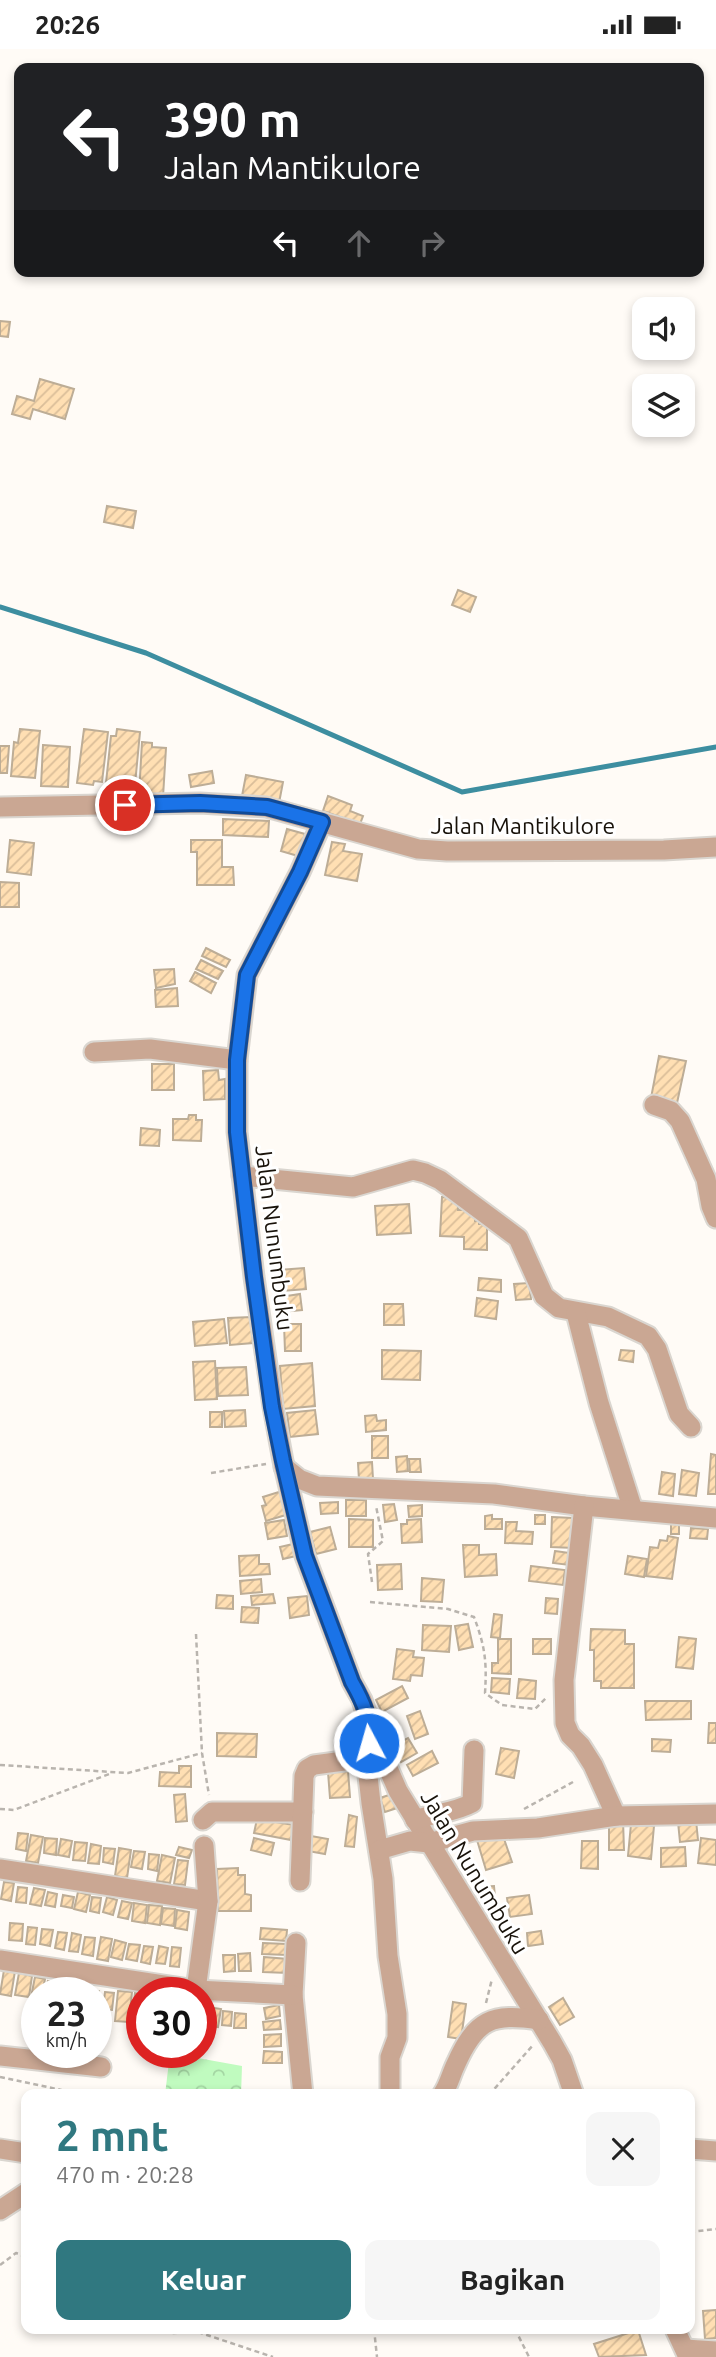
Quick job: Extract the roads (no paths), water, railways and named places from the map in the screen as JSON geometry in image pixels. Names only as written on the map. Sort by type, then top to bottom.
[{"type":"street","name":"Jalan Mantikulore","points":[[0,807],[200,803],[267,807],[406,846],[440,851],[664,850],[716,847]]},
{"type":"street","name":"Jalan Nunumbuku","points":[[322,822],[300,872],[247,975],[237,1060],[237,1132],[272,1407],[305,1556],[352,1682],[362,1700],[371,1729],[398,1791],[562,2060],[573,2089]]},
{"type":"street","points":[[94,1052],[150,1049],[237,1060]]},
{"type":"street","points":[[654,1105],[671,1111],[680,1121],[706,1179],[716,1219]]},
{"type":"street","points":[[242,1176],[353,1187],[413,1170],[425,1173],[463,1196],[517,1238],[544,1296],[554,1306],[576,1313],[608,1317],[648,1336],[657,1349],[679,1414],[691,1427]]},
{"type":"street","points":[[576,1313],[599,1403],[633,1510]]},
{"type":"street","points":[[284,1464],[299,1479],[317,1486],[494,1494],[584,1506],[716,1518]]},
{"type":"street","points":[[584,1506],[564,1680],[565,1723],[593,1765],[615,1816]]},
{"type":"street","points":[[371,1729],[366,1758],[370,1803],[379,1850],[388,1956],[397,2014],[397,2038],[390,2057],[390,2089]]},
{"type":"street","points":[[415,1820],[433,1813],[461,1809],[472,1803],[474,1750]]},
{"type":"street","points":[[299,1881],[304,1776],[307,1769],[314,1765],[366,1758]]},
{"type":"street","points":[[208,1816],[303,1812]]},
{"type":"street","points":[[379,1850],[410,1841],[429,1843],[472,1831],[538,1828],[615,1816],[716,1814]]},
{"type":"street","points":[[197,1977],[208,1901],[204,1846]]},
{"type":"street","points":[[0,1869],[208,1901]]},
{"type":"street","points":[[296,1943],[293,1995],[302,2089]]},
{"type":"street","points":[[0,1960],[126,1979]]},
{"type":"street","points":[[217,1991],[293,1995]]},
{"type":"street","points":[[445,2089],[457,2060],[482,2025],[496,2018],[542,2026]]},
{"type":"street","points":[[0,2056],[21,2058]]},
{"type":"street","points":[[0,2149],[21,2152]]},
{"type":"street","points":[[695,2149],[716,2151]]},
{"type":"street","points":[[0,2196],[21,2186]]},
{"type":"street","points":[[0,2210],[21,2196]]},
{"type":"street","points":[[678,2334],[686,2353],[716,2351]]},
{"type":"waterway","points":[[0,607],[146,653],[462,792],[716,747]]}]
